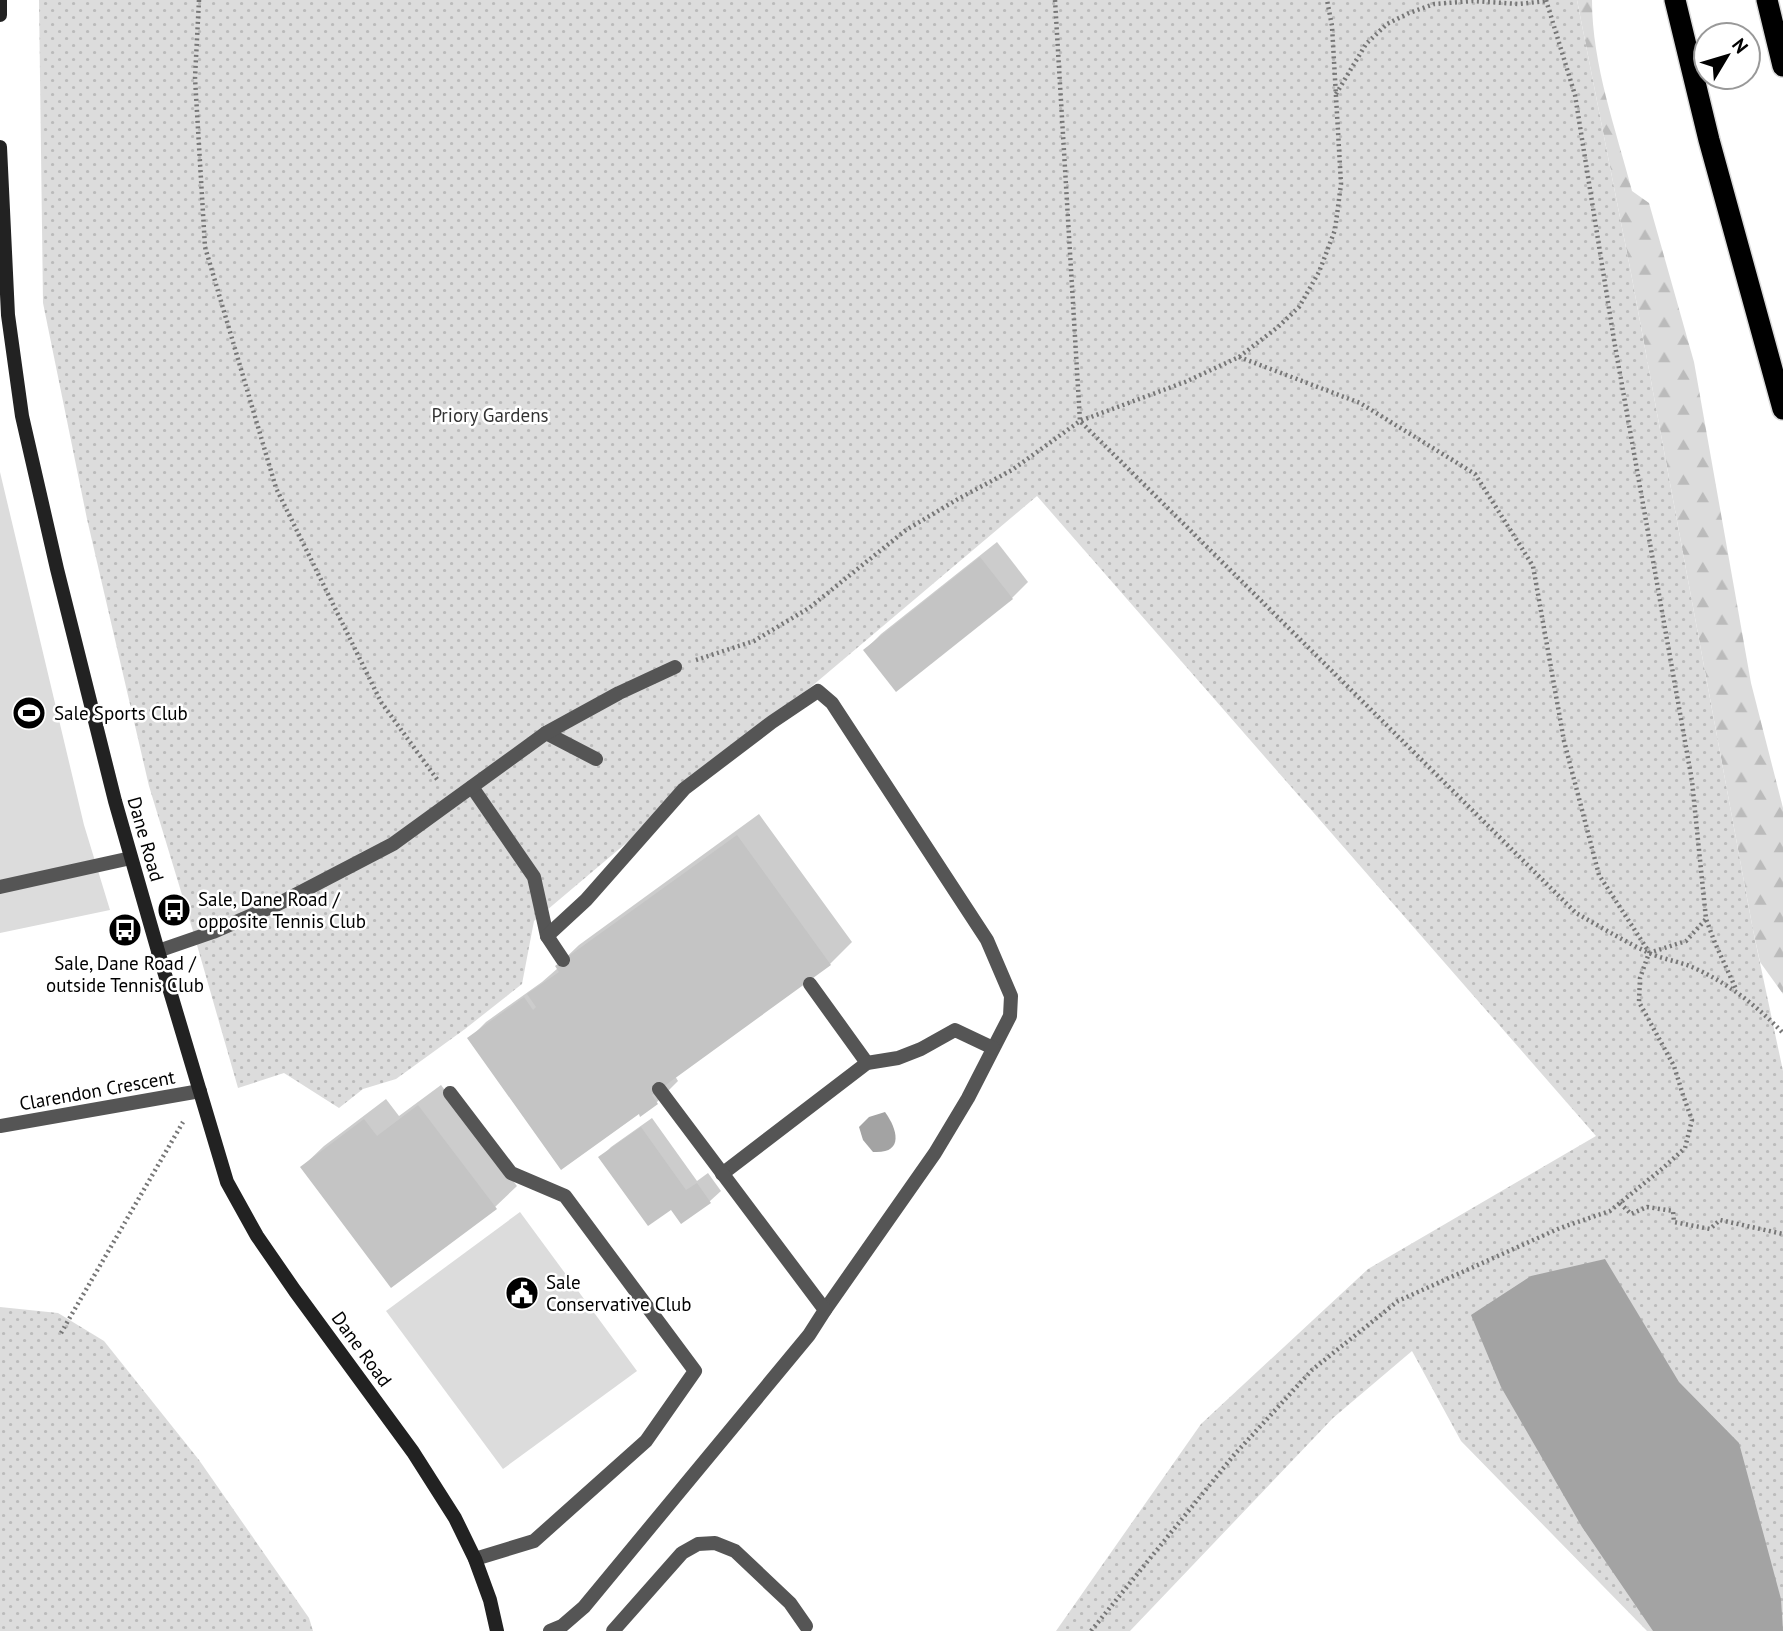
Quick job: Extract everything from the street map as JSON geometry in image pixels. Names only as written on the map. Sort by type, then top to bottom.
[{"type":"highway","points":[[1675,0],[1709,140],[1783,409]]},
{"type":"highway","points":[[1768,0],[1783,66]]},
{"type":"main road","points":[[0,0],[0,15]]},
{"type":"main road","name":"Dane Road","points":[[0,147],[8,315],[22,416],[115,801],[227,1182],[257,1236],[413,1452],[455,1518],[475,1559],[490,1600],[497,1631]]},
{"type":"street","points":[[158,951],[213,932],[278,904],[393,844],[546,733],[619,693],[675,667]]},
{"type":"street","points":[[547,936],[586,900],[684,789],[772,722],[818,691],[832,703],[987,940],[1011,996],[1010,1016],[968,1098],[934,1153],[809,1335],[584,1607],[562,1626],[550,1631]]},
{"type":"street","points":[[546,733],[596,759]]},
{"type":"street","points":[[472,787],[534,877],[547,936],[563,960]]},
{"type":"street","points":[[0,887],[131,858]]},
{"type":"street","points":[[810,984],[867,1063]]},
{"type":"street","points":[[722,1174],[867,1063],[898,1058],[955,1030],[993,1048]]},
{"type":"street","points":[[659,1089],[825,1310]]},
{"type":"street","name":"Clarendon Crescent","points":[[0,1126],[200,1091]]},
{"type":"street","points":[[450,1093],[511,1173],[565,1195],[695,1371],[646,1441],[534,1541],[475,1559]]},
{"type":"street","points":[[613,1631],[682,1553],[698,1544],[715,1543],[735,1551],[790,1604],[807,1626]]},
{"type":"path","points":[[199,0],[195,78],[205,247],[276,488],[381,702],[453,800]]},
{"type":"path","points":[[1055,0],[1080,421],[1576,913],[1649,953],[1716,978],[1762,1011],[1783,1033]]},
{"type":"path","points":[[675,667],[754,641],[809,608],[906,530],[1012,470],[1080,421],[1185,382],[1239,356],[1278,327],[1299,307],[1319,272],[1335,230],[1341,184],[1332,26],[1327,0]]},
{"type":"path","points":[[1336,94],[1366,44],[1387,24],[1409,13],[1434,4],[1473,1],[1519,4],[1546,0],[1575,95],[1614,340],[1692,781],[1706,919],[1737,991]]},
{"type":"path","points":[[1239,356],[1360,402],[1475,474],[1534,566],[1564,741],[1599,875],[1649,953]]},
{"type":"path","points":[[1649,953],[1686,941],[1706,919]]},
{"type":"path","points":[[1091,1631],[1234,1455],[1323,1361],[1398,1301],[1560,1227],[1610,1211],[1685,1148],[1692,1120],[1674,1066],[1639,1002],[1640,978],[1649,953]]},
{"type":"path","points":[[61,1333],[200,1091]]},
{"type":"path","points":[[1620,1203],[1631,1214],[1647,1206],[1673,1211],[1674,1222],[1710,1228],[1720,1220],[1783,1234]]},
{"type":"green space","name":"Priory Gardens","points":[[39,0],[1577,0],[1631,273],[1753,930],[1783,1071],[1783,1631],[1647,1631],[1461,1441],[1412,1351],[1333,1418],[1130,1631],[1056,1631],[1201,1424],[1368,1269],[1596,1136],[1037,496],[534,921],[522,984],[465,1029],[396,1079],[363,1089],[339,1108],[284,1073],[238,1088],[149,786],[87,519],[43,303]]},
{"type":"green space","points":[[1577,0],[1592,0],[1600,73],[1632,191],[1649,203],[1694,362],[1751,683],[1783,808],[1783,994],[1760,962],[1753,930],[1631,273]]},
{"type":"green space","name":"Sale Sports Club","points":[[0,472],[84,825],[110,910],[0,933]]},
{"type":"green space","points":[[520,1212],[637,1371],[503,1469],[386,1311]]},
{"type":"green space","points":[[0,1307],[58,1313],[104,1341],[199,1460],[309,1618],[313,1631],[0,1631]]},
{"type":"shaded area","points":[[885,1112],[893,1126],[896,1140],[890,1149],[873,1152],[863,1140],[859,1127],[869,1117]]},
{"type":"shaded area","points":[[1605,1259],[1679,1382],[1739,1443],[1781,1599],[1783,1631],[1653,1631],[1582,1527],[1501,1387],[1471,1315],[1531,1276]]},
{"type":"building","points":[[980,557],[1013,599],[896,692],[863,650]]},
{"type":"building","points":[[737,835],[831,965],[652,1095],[658,1104],[640,1117],[639,1114],[561,1170],[467,1038],[524,997],[533,1010],[536,1007],[527,994],[559,972],[555,966]]},
{"type":"building","points":[[418,1105],[497,1209],[391,1288],[300,1167],[364,1119],[377,1136]]},
{"type":"building","points":[[641,1127],[686,1190],[697,1183],[711,1203],[681,1224],[671,1210],[648,1226],[598,1157]]},
{"type":"place","name":"Sale Sports Club","points":[[29,713]]},
{"type":"place","name":"Sale, Dane Road / opposite Tennis Club","points":[[174,910]]},
{"type":"place","name":"Sale, Dane Road / outside Tennis Club","points":[[125,930]]},
{"type":"place","name":"Sale Conservative Club","points":[[522,1293]]}]
